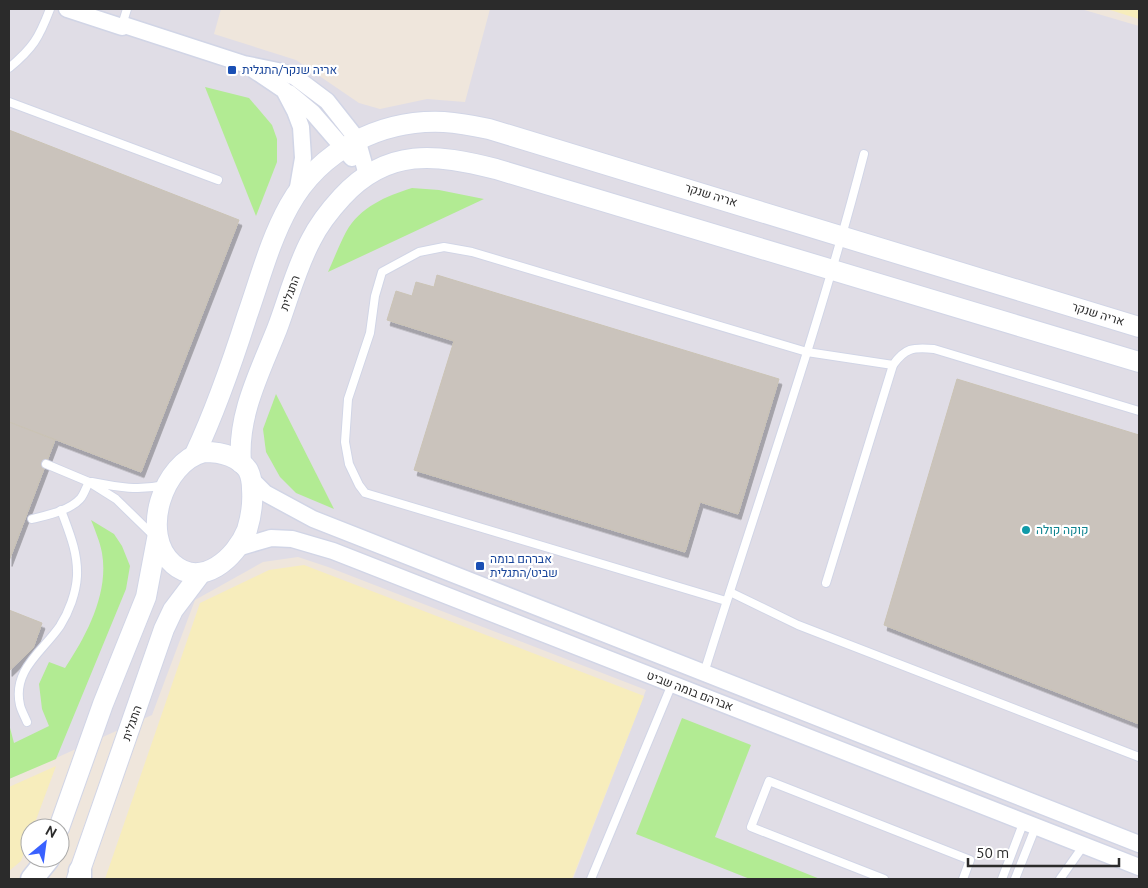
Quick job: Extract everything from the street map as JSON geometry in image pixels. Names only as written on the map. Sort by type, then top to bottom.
[{"type":"main road","points":[[32,879],[40,868]]},
{"type":"street","points":[[67,9],[122,27],[124,25],[244,64],[278,71],[294,78],[327,101],[340,116],[350,143],[366,175]]},
{"type":"street","points":[[244,64],[284,90],[350,143]]},
{"type":"street","points":[[195,454],[225,382],[274,238],[285,213],[297,193],[303,158],[301,128],[284,90]]},
{"type":"street","name":"אריה שנקר","points":[[297,193],[330,156],[350,143],[379,131],[423,123],[463,123],[490,128],[1139,327]]},
{"type":"street","name":"התגלית","points":[[246,471],[242,428],[251,393],[308,247],[322,222],[354,184],[374,170],[399,160],[436,158],[472,163],[832,269]]},
{"type":"street","points":[[832,269],[1139,362]]},
{"type":"street","points":[[63,818],[103,704],[146,597],[157,539],[157,512],[167,485],[184,463],[195,454],[204,452],[218,452],[232,457],[246,471],[253,498],[251,512],[246,530],[237,548],[224,562],[214,569],[201,574],[177,568],[162,552],[157,539]]},
{"type":"street","name":"אברהם בומה שביט","points":[[246,471],[265,493],[313,519],[1139,844]]},
{"type":"street","name":"אברהם בומה שביט","points":[[237,548],[271,538],[292,539],[312,544],[1139,867]]},
{"type":"street","name":"התגלית","points":[[79,877],[164,629],[174,610],[201,574]]},
{"type":"lane","points":[[9,68],[26,54],[36,41],[50,9]]},
{"type":"lane","points":[[122,27],[127,9]]},
{"type":"lane","points":[[9,102],[218,180]]},
{"type":"lane","points":[[704,673],[843,236],[864,154]]},
{"type":"lane","points":[[726,601],[365,492],[359,485],[349,464],[345,442],[348,400],[370,333],[375,296],[382,272],[419,252],[444,248],[472,252],[807,352],[892,365]]},
{"type":"lane","points":[[826,583],[892,365],[901,354],[917,347],[934,349],[1139,411]]},
{"type":"lane","points":[[46,464],[89,482],[116,499],[157,539]]},
{"type":"lane","points":[[89,482],[131,489],[148,489],[167,485]]},
{"type":"lane","points":[[32,519],[71,506],[81,499],[89,482]]},
{"type":"lane","points":[[27,722],[20,704],[19,687],[24,672],[31,659],[59,627],[68,612],[77,577],[73,540],[61,510]]},
{"type":"lane","points":[[730,592],[798,626],[1139,757]]},
{"type":"lane","points":[[591,879],[672,684]]},
{"type":"lane","points":[[884,879],[751,827],[769,781],[970,860],[963,879]]},
{"type":"lane","points":[[1002,879],[1030,824]]},
{"type":"lane","points":[[1015,879],[1030,824]]},
{"type":"lane","points":[[1062,879],[1084,845]]},
{"type":"shaded area","points":[[9,9],[221,9],[214,34],[296,60],[359,103],[380,109],[427,99],[465,102],[490,9],[1081,9],[1139,26],[1139,879],[573,879],[646,690],[298,557],[263,562],[195,600],[152,715],[9,779]]},
{"type":"green space","points":[[205,87],[249,98],[272,125],[277,139],[277,162],[256,216]]},
{"type":"green space","points":[[412,188],[439,190],[484,199],[328,272],[346,232],[366,209],[383,199]]},
{"type":"green space","points":[[276,394],[334,509],[296,493],[280,477],[266,452],[263,429]]},
{"type":"green space","points":[[91,520],[114,534],[122,546],[130,566],[126,589],[56,759],[9,779],[9,724],[14,743],[49,726],[42,709],[39,684],[49,662],[65,668],[88,628],[99,598],[103,568],[102,553]]},
{"type":"green space","points":[[682,718],[751,745],[715,837],[820,879],[750,879],[636,834]]},
{"type":"sand","points":[[1107,9],[1139,9],[1139,19]]},
{"type":"sand","points":[[304,565],[644,696],[572,879],[105,879],[200,603],[269,570]]},
{"type":"sand","points":[[56,766],[37,818],[20,818],[20,862],[9,871],[9,787]]},
{"type":"building","points":[[9,130],[239,220],[141,472],[9,422]]},
{"type":"building","points":[[437,275],[779,379],[738,514],[700,502],[685,552],[414,470],[454,341],[387,320],[396,291],[412,296],[416,282],[434,287]]},
{"type":"building","name":"קוקה קולה","points":[[957,379],[1139,435],[1139,724],[884,625]]},
{"type":"building","points":[[9,422],[55,440],[9,561]]},
{"type":"building","points":[[9,610],[42,623],[33,648],[9,671]]},
{"type":"place","name":"אריה שנקר/התגלית","points":[[232,70]]},
{"type":"place","name":"קוקה קולה","points":[[1026,530]]},
{"type":"place","name":"אברהם בומה שביט/התגלית","points":[[480,566]]}]
